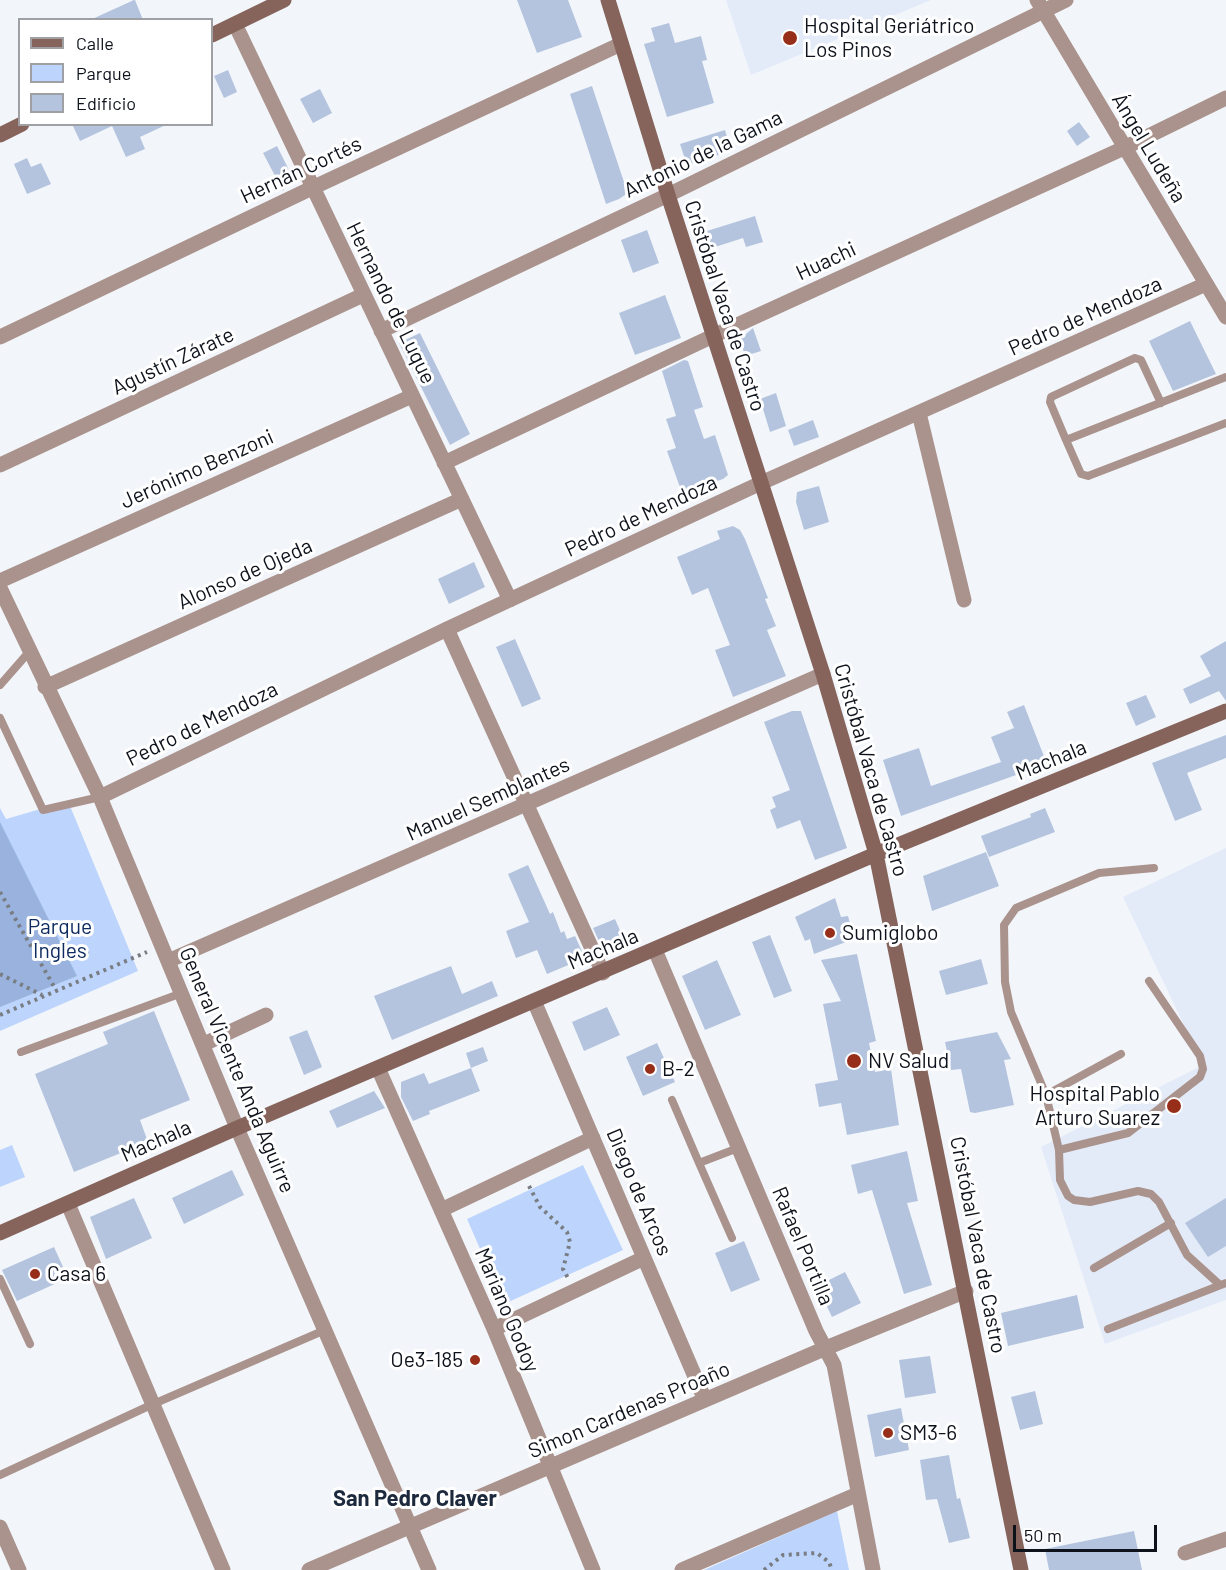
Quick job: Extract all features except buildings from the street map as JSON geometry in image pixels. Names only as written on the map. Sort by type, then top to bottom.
[{"type":"main road","points":[[213,35],[284,0]]},
{"type":"main road","name":"Cristóbal Vaca de Castro","points":[[608,0],[668,195],[823,674],[876,854],[1021,1570]]},
{"type":"main road","points":[[0,135],[18,126]]},
{"type":"main road","name":"Machala","points":[[0,1233],[237,1128],[876,854],[1226,711]]},
{"type":"street","name":"Antonio de la Gama","points":[[381,331],[668,195],[1039,6],[1066,0]]},
{"type":"street","name":"Ángel Ludeña","points":[[1039,6],[1226,317]]},
{"type":"street","name":"Hernando de Luque","points":[[235,24],[510,600]]},
{"type":"street","name":"Hernán Cortés","points":[[0,337],[621,44]]},
{"type":"street","name":"Huachi","points":[[444,464],[713,336],[1124,148],[1226,98]]},
{"type":"street","name":"Pedro de Mendoza","points":[[100,797],[447,629],[761,483],[1206,284]]},
{"type":"street","name":"Agustín Zárate","points":[[0,465],[363,295]]},
{"type":"street","name":"Jerónimo Benzoni","points":[[0,581],[412,396]]},
{"type":"street","points":[[919,413],[964,600]]},
{"type":"street","name":"Alonso de Ojeda","points":[[45,687],[462,499]]},
{"type":"street","name":"General Vicente Anda Aguirre","points":[[0,588],[45,687],[100,797],[237,1128],[429,1570]]},
{"type":"street","points":[[447,629],[525,806],[603,973]]},
{"type":"street","name":"Manuel Semblantes","points":[[168,961],[823,674]]},
{"type":"street","name":"Rafael Portilla","points":[[655,950],[738,1148],[834,1365],[873,1570]]},
{"type":"street","name":"Diego de Arcos","points":[[534,1001],[705,1400]]},
{"type":"street","points":[[204,1044],[266,1015]]},
{"type":"street","name":"Mariano Godoy","points":[[378,1068],[494,1329],[593,1570]]},
{"type":"street","points":[[441,1210],[593,1138]]},
{"type":"street","points":[[68,1204],[151,1405],[223,1570]]},
{"type":"street","points":[[494,1329],[645,1257]]},
{"type":"street","name":"Simon Cardenas Proaño","points":[[309,1570],[826,1348],[966,1291]]},
{"type":"street","points":[[682,1570],[858,1494]]},
{"type":"street","points":[[0,1527],[19,1570]]},
{"type":"street","points":[[1185,1553],[1226,1539]]},
{"type":"lane","points":[[1161,403],[1141,360],[1135,358],[1051,398],[1050,402],[1081,474],[1089,476],[1226,423]]},
{"type":"lane","points":[[1066,440],[1226,377]]},
{"type":"lane","points":[[0,685],[29,652]]},
{"type":"lane","points":[[0,718],[43,810],[100,797]]},
{"type":"lane","points":[[1108,1329],[1223,1284],[1187,1255],[1159,1202],[1145,1191],[1090,1202],[1074,1200],[1068,1196],[1060,1180],[1059,1150],[1046,1095],[1011,1012],[1005,982],[1004,925],[1016,908],[1085,877],[1114,870],[1154,868]]},
{"type":"lane","points":[[1059,1150],[1128,1133],[1200,1077],[1203,1070],[1200,1056],[1149,981]]},
{"type":"lane","points":[[21,1052],[182,993]]},
{"type":"lane","points":[[1046,1095],[1121,1054]]},
{"type":"lane","points":[[672,1100],[732,1238]]},
{"type":"lane","points":[[699,1163],[738,1148]]},
{"type":"lane","points":[[1094,1268],[1171,1222]]},
{"type":"lane","points":[[0,1279],[30,1344]]},
{"type":"lane","points":[[0,1475],[151,1405],[326,1330]]},
{"type":"path","points":[[0,892],[56,990]]},
{"type":"path","points":[[0,1015],[162,945]]},
{"type":"path","points":[[0,974],[43,996]]},
{"type":"path","points":[[522,1172],[540,1207],[567,1232],[570,1242],[563,1269],[574,1291]]},
{"type":"path","points":[[764,1570],[783,1556],[816,1553],[829,1562],[832,1570]]},
{"type":"shaded area","name":"Hospital Geriátrico Los Pinos","points":[[726,0],[931,0],[751,75]]},
{"type":"shaded area","points":[[0,822],[77,976],[0,1007]]},
{"type":"shaded area","name":"Hospital Pablo Arturo Suarez","points":[[1226,848],[1226,1300],[1105,1344],[1041,1147],[1203,1065],[1123,897]]},
{"type":"green space","name":"Parque Ingles","points":[[68,801],[138,971],[0,1031],[0,808],[6,819]]},
{"type":"green space","points":[[12,1145],[25,1177],[0,1187],[0,1150]]},
{"type":"green space","points":[[583,1165],[623,1250],[504,1304],[467,1219]]},
{"type":"green space","points":[[837,1511],[849,1570],[704,1570]]},
{"type":"waterway","points":[[73,950],[86,953]]},
{"type":"place","name":"Hospital Geriátrico Los Pinos","points":[[790,38]]},
{"type":"place","name":"Sumiglobo","points":[[830,933]]},
{"type":"place","name":"NV Salud","points":[[854,1061]]},
{"type":"place","name":"B-2","points":[[650,1069]]},
{"type":"place","name":"Hospital Pablo Arturo Suarez","points":[[1174,1106]]},
{"type":"place","name":"Casa 6","points":[[35,1274]]},
{"type":"place","name":"Oe3-185","points":[[475,1360]]},
{"type":"place","name":"SM3-6","points":[[888,1433]]},
{"type":"district","name":"San Pedro Claver","points":[[415,1499]]}]
